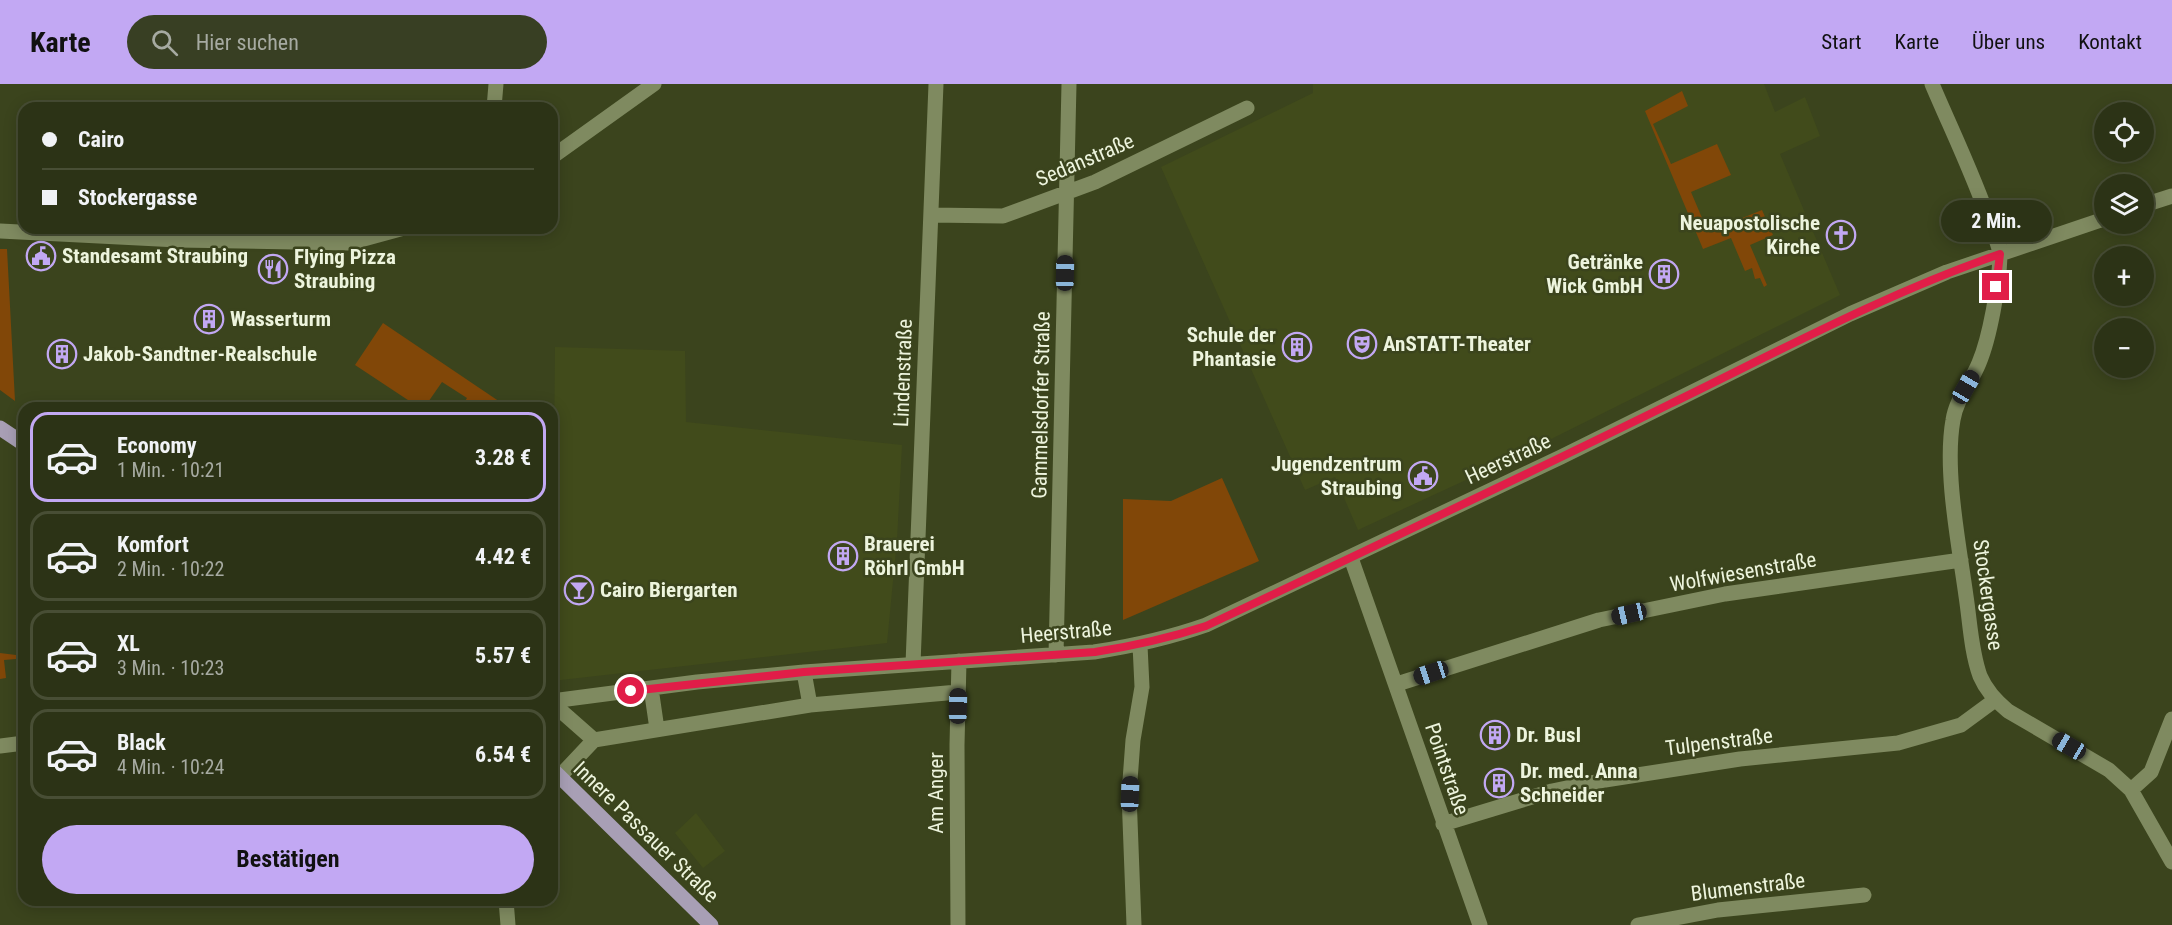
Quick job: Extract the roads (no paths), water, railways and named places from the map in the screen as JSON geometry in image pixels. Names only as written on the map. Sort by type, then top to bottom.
[{"type":"main road","points":[[0,428],[18,440]]},
{"type":"main road","name":"Innere Passauer Straße","points":[[558,775],[711,925]]},
{"type":"street","points":[[494,102],[496,84]]},
{"type":"street","points":[[558,153],[654,84]]},
{"type":"street","name":"Lindenstraße","points":[[913,664],[936,84]]},
{"type":"street","name":"Gammelsdorfer Straße","points":[[1056,655],[1069,84]]},
{"type":"street","points":[[1932,84],[1987,214],[2000,254]]},
{"type":"street","name":"Sedanstraße","points":[[931,215],[1003,216],[1095,182],[1247,108]]},
{"type":"street","points":[[2154,202],[2172,196]]},
{"type":"street","name":"Heerstraße","points":[[558,701],[651,688],[804,672],[1095,652],[1140,645],[1206,626],[1725,377],[1850,314],[1947,272],[2094,222]]},
{"type":"street","points":[[0,231],[18,232]]},
{"type":"street","points":[[38,234],[77,237],[349,243],[382,234]]},
{"type":"street","name":"Stockergasse","points":[[2000,254],[1994,303],[1984,350],[1980,363],[1957,404],[1953,420],[1952,471],[1974,657],[1981,678],[1995,700],[2008,711],[2109,770],[2131,790],[2172,862]]},
{"type":"street","name":"Pointstraße","points":[[1351,558],[1480,925]]},
{"type":"street","name":"Wolfwiesenstraße","points":[[1397,684],[1599,620],[1725,594],[1961,560]]},
{"type":"street","points":[[1134,925],[1130,794],[1133,740],[1142,687],[1140,645]]},
{"type":"street","name":"Am Anger","points":[[958,925],[960,661]]},
{"type":"street","points":[[804,672],[810,705]]},
{"type":"street","points":[[651,688],[657,729]]},
{"type":"street","points":[[558,771],[594,740],[810,705],[958,692]]},
{"type":"street","name":"Tulpenstraße","points":[[1443,824],[1542,794],[1605,780],[1740,759],[1898,743],[1961,725],[1995,700]]},
{"type":"street","points":[[558,707],[594,740]]},
{"type":"street","points":[[2131,790],[2151,772],[2172,719]]},
{"type":"street","points":[[0,746],[18,744]]},
{"type":"street","name":"Blumenstraße","points":[[1638,925],[1718,910],[1864,895]]},
{"type":"street","points":[[506,906],[508,925]]},
{"type":"place","name":"Neuapostolische Kirche","points":[[1841,235]]},
{"type":"place","name":"Standesamt Straubing","points":[[41,256]]},
{"type":"place","name":"Flying Pizza Straubing","points":[[273,269]]},
{"type":"place","name":"Getränke Wick GmbH","points":[[1664,274]]},
{"type":"place","name":"Wasserturm","points":[[209,319]]},
{"type":"place","name":"AnSTATT-Theater","points":[[1362,344]]},
{"type":"place","name":"Schule der Phantasie","points":[[1297,347]]},
{"type":"place","name":"Jakob-Sandtner-Realschule","points":[[62,354]]},
{"type":"place","name":"Jugendzentrum Straubing","points":[[1423,476]]},
{"type":"place","name":"Brauerei Röhrl GmbH","points":[[843,556]]},
{"type":"place","name":"Cairo Biergarten","points":[[579,590]]},
{"type":"place","name":"Dr. Busl","points":[[1495,735]]},
{"type":"place","name":"Dr. med. Anna Schneider","points":[[1499,783]]}]
